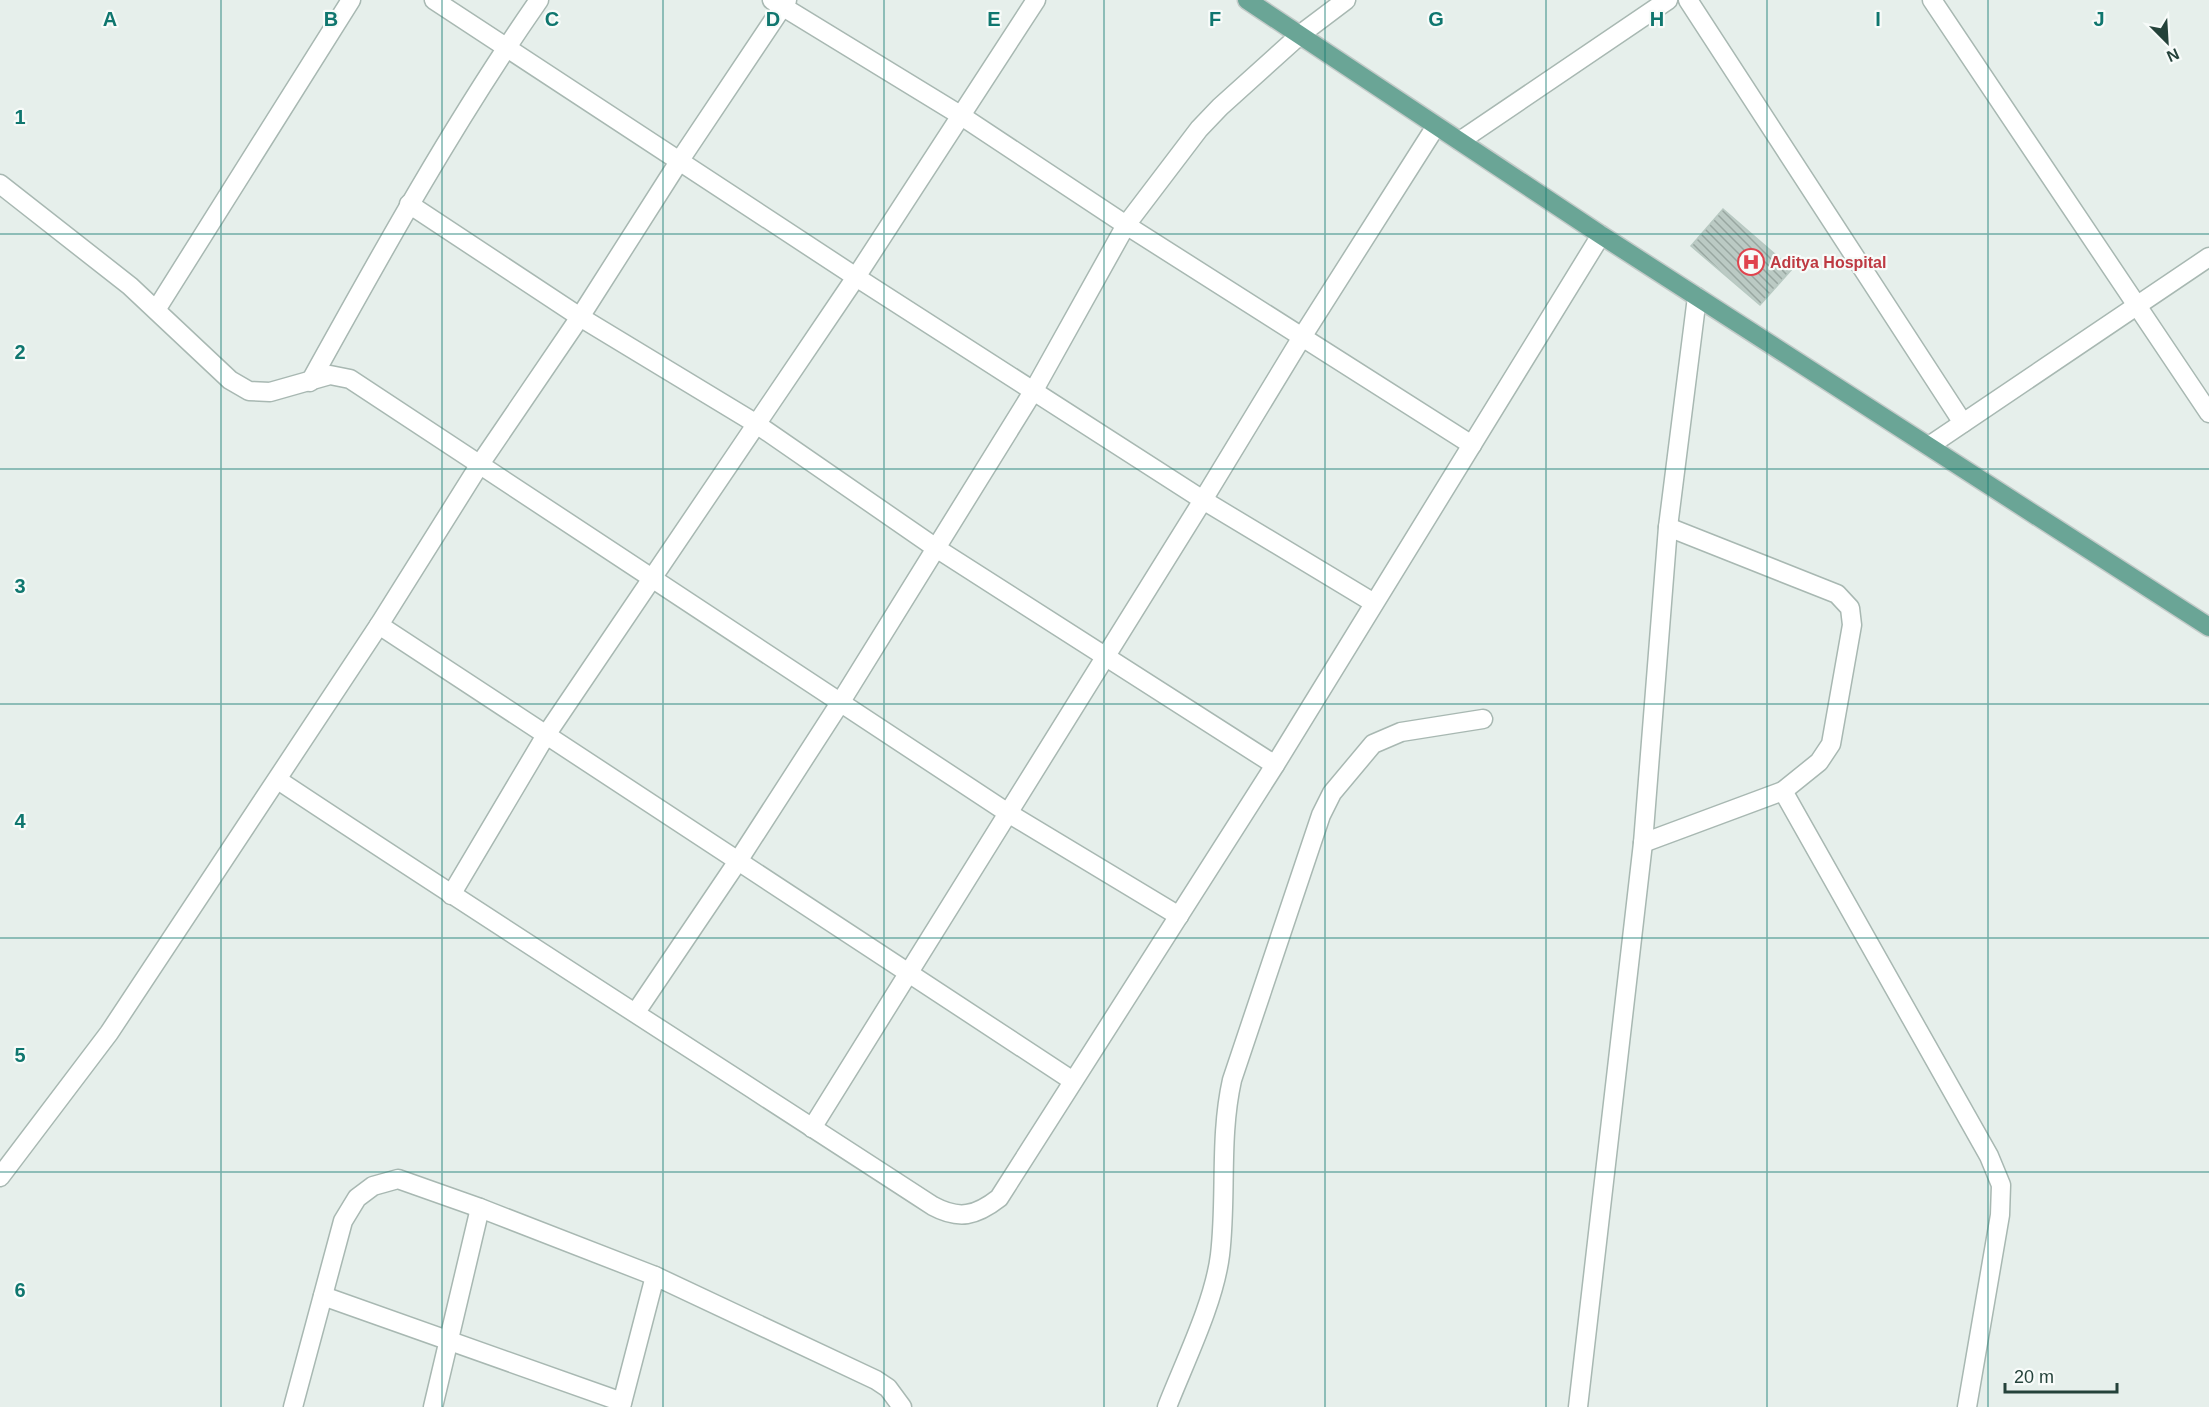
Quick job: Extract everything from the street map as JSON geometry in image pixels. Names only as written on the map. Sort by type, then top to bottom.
[{"type":"main road","points":[[1247,0],[1696,297],[2209,627]]},
{"type":"street","points":[[156,310],[351,0]]},
{"type":"street","points":[[434,0],[856,277],[1203,500],[1374,603]]},
{"type":"street","points":[[310,382],[409,204],[539,0]]},
{"type":"street","points":[[451,895],[546,735],[653,579],[755,423],[856,277],[1036,0]]},
{"type":"street","points":[[636,1012],[738,861],[840,703],[1034,390],[1126,225],[1199,129],[1220,107],[1301,34],[1346,0]]},
{"type":"street","points":[[1460,141],[1668,0]]},
{"type":"street","points":[[1688,0],[1963,423]]},
{"type":"street","points":[[1932,0],[2209,413]]},
{"type":"street","points":[[3,1168],[110,1033],[379,625],[480,464],[580,317],[780,2],[1472,445]]},
{"type":"street","points":[[812,1128],[1302,337],[1436,126]]},
{"type":"street","points":[[0,184],[130,286],[230,380],[249,391],[270,392],[330,375],[350,379],[1008,813],[1179,916]]},
{"type":"street","points":[[409,204],[580,317],[755,423],[936,548],[1275,765]]},
{"type":"street","points":[[278,780],[451,895],[636,1012],[933,1206],[949,1214],[965,1215],[986,1208],[999,1198],[1275,765],[1601,235]]},
{"type":"street","points":[[1929,446],[2209,257]]},
{"type":"street","points":[[1578,1407],[1643,843],[1668,527],[1696,297]]},
{"type":"street","points":[[1643,843],[1782,791],[1820,762],[1831,744],[1852,625],[1850,608],[1837,594],[1668,527]]},
{"type":"street","points":[[379,625],[1073,1081]]},
{"type":"street","points":[[1167,1407],[1215,1283],[1220,1253],[1226,1108],[1232,1080],[1321,815],[1332,793],[1373,744],[1401,732],[1483,719]]},
{"type":"street","points":[[1782,791],[1989,1156],[2001,1185],[2000,1215],[1967,1407]]},
{"type":"street","points":[[293,1407],[343,1221],[357,1198],[373,1185],[398,1179],[480,1208],[655,1276],[876,1380],[888,1388],[902,1407]]},
{"type":"street","points":[[433,1407],[480,1208]]},
{"type":"street","points":[[323,1296],[622,1405],[655,1276]]},
{"type":"building","points":[[1723,209],[1792,269],[1760,305],[1691,246]]},
{"type":"place","name":"Aditya Hospital","points":[[1751,262]]}]
